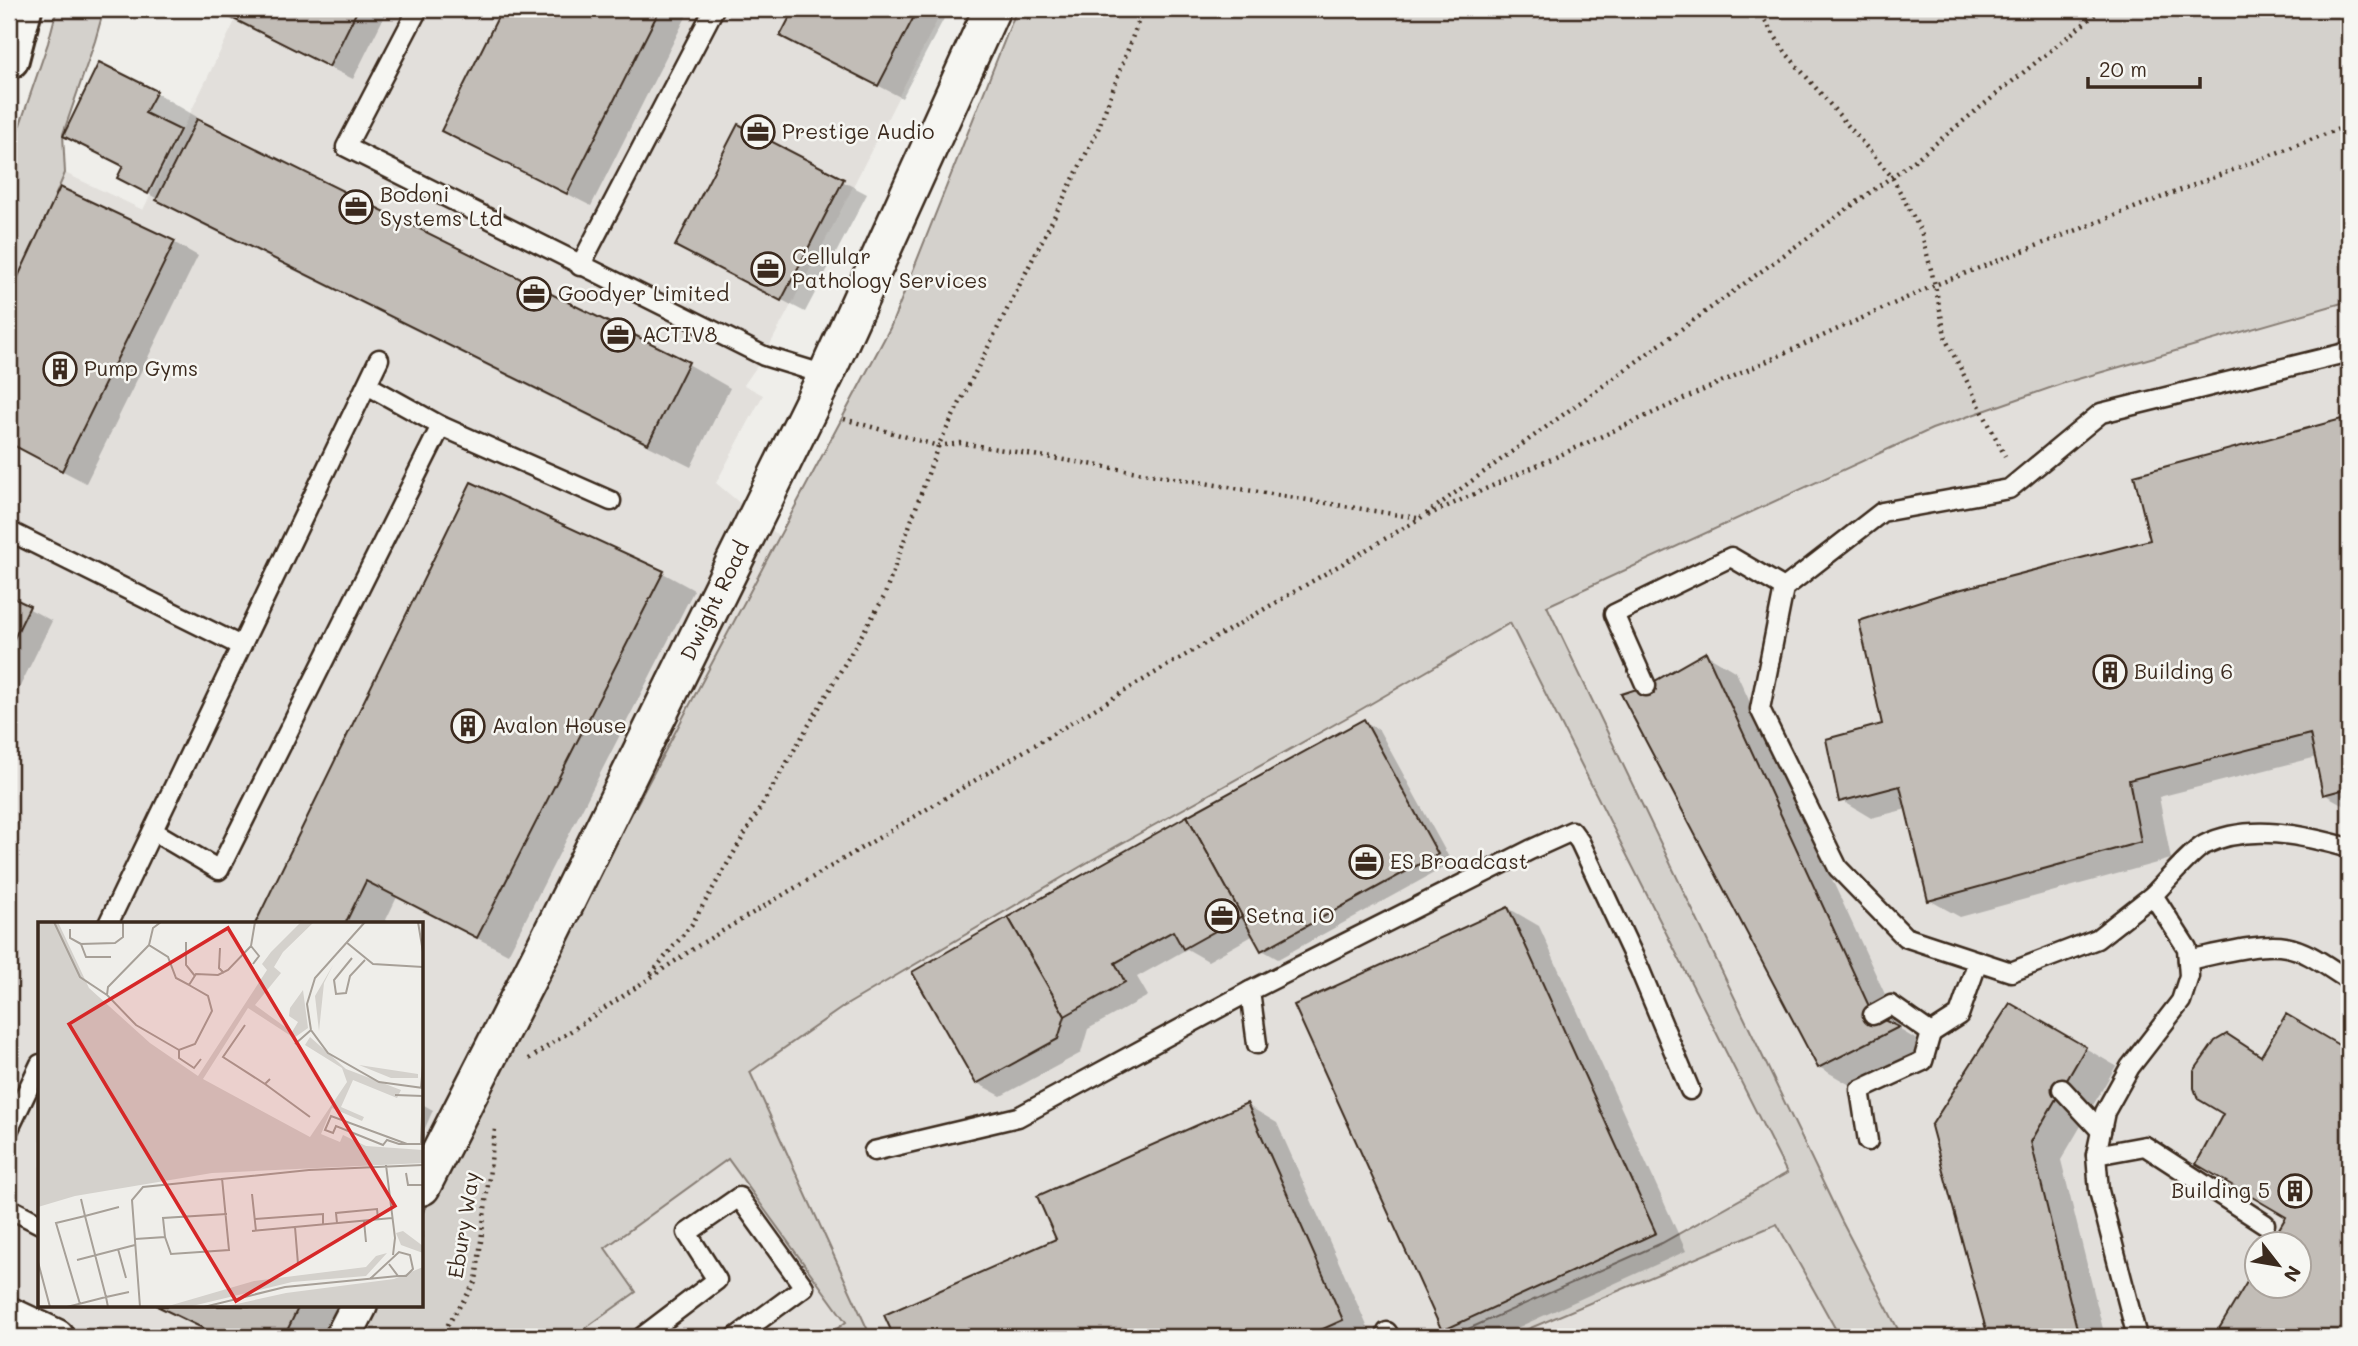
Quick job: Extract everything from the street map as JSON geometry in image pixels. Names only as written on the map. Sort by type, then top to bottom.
[{"type":"main road","points":[[9,59],[22,9]]},
{"type":"street","name":"Dwight Road","points":[[424,1183],[546,944],[826,375],[992,9]]},
{"type":"street","points":[[343,1337],[358,1308]]},
{"type":"street","points":[[9,1315],[56,1337]]},
{"type":"lane","points":[[418,9],[346,147],[764,356],[826,375]]},
{"type":"lane","points":[[580,266],[714,9]]},
{"type":"lane","points":[[2349,352],[2101,412],[2009,489],[1882,512],[1784,588],[1760,709],[1838,869],[1905,937],[2011,972],[2097,939],[2153,895],[2203,846],[2243,833],[2309,837],[2349,848]]},
{"type":"lane","points":[[113,922],[153,831],[379,359]]},
{"type":"lane","points":[[367,385],[441,426],[611,501]]},
{"type":"lane","points":[[153,831],[219,870],[441,426]]},
{"type":"lane","points":[[9,531],[242,646]]},
{"type":"lane","points":[[1646,686],[1614,614],[1731,557],[1784,588]]},
{"type":"lane","points":[[874,1151],[1018,1117],[1250,991],[1572,831],[1580,842],[1640,970],[1690,1090]]},
{"type":"lane","points":[[2137,1337],[2099,1191],[2096,1156],[2105,1112],[2130,1067],[2181,1001],[2189,976],[2187,948],[2153,895]]},
{"type":"lane","points":[[2188,960],[2245,949],[2286,947],[2306,954],[2349,981]]},
{"type":"lane","points":[[1868,1140],[1860,1090],[1923,1061],[1931,1033],[1959,1015],[1978,961]]},
{"type":"lane","points":[[1250,991],[1257,1044]]},
{"type":"lane","points":[[1873,1015],[1891,1005],[1931,1033]]},
{"type":"lane","points":[[9,1129],[16,1095],[38,1067]]},
{"type":"lane","points":[[2062,1089],[2101,1131]]},
{"type":"lane","points":[[2096,1156],[2145,1146],[2265,1224]]},
{"type":"lane","points":[[642,1337],[717,1280],[687,1233],[739,1197],[804,1287],[736,1337]]},
{"type":"lane","points":[[9,1208],[38,1222]]},
{"type":"path","points":[[647,979],[692,924],[884,597],[938,446],[1097,132],[1143,9]]},
{"type":"path","points":[[1757,9],[1786,53],[1892,177],[1921,232],[1946,340],[2018,481]]},
{"type":"path","points":[[520,1065],[699,945],[1419,519],[1892,177],[2102,9]]},
{"type":"path","points":[[834,415],[938,446],[961,443],[1419,519],[1935,285],[2349,125]]},
{"type":"path","name":"Ebury Way","points":[[440,1337],[475,1281],[496,1124]]},
{"type":"shaded area","points":[[57,9],[104,9],[63,134],[65,173],[9,304],[9,157]]},
{"type":"shaded area","points":[[227,9],[943,9],[835,222],[764,356],[744,385],[763,395],[716,483],[779,536],[424,1210],[424,922],[38,922],[38,1308],[374,1308],[359,1337],[9,1337],[9,304],[65,173],[143,210],[235,21],[224,14]]},
{"type":"shaded area","points":[[1017,9],[2349,9],[2349,301],[2064,383],[1932,429],[1547,606],[1841,1220],[1902,1337],[1840,1337],[1777,1224],[1509,1337],[1450,1337],[1662,1243],[1787,1173],[1510,623],[1090,861],[843,1007],[750,1072],[871,1337],[826,1337],[846,1322],[728,1159],[605,1248],[636,1292],[573,1337],[359,1337],[374,1308],[424,1308],[424,1210],[890,328]]},
{"type":"shaded area","points":[[2349,301],[2349,1337],[518,1337],[659,1135],[843,1007],[1090,861],[1511,623],[1932,429],[2064,383]]},
{"type":"building","points":[[227,9],[358,9],[329,67],[224,14]]},
{"type":"building","points":[[502,9],[660,9],[567,194],[441,131]]},
{"type":"building","points":[[794,9],[918,9],[878,86],[780,36]]},
{"type":"building","points":[[99,62],[157,91],[145,113],[180,130],[148,194],[117,178],[123,166],[63,136]]},
{"type":"building","points":[[197,119],[689,362],[648,444],[156,200]]},
{"type":"building","points":[[738,124],[844,179],[781,301],[675,246]]},
{"type":"building","name":"Pump Gyms","points":[[60,187],[175,241],[62,471],[9,443],[9,296]]},
{"type":"building","name":"Building 6","points":[[2349,417],[2349,788],[2323,795],[2310,734],[2129,780],[2141,842],[1928,901],[1900,786],[1839,802],[1826,739],[1882,724],[1859,621],[1939,595],[2150,540],[2134,475]]},
{"type":"building","name":"Avalon House","points":[[471,482],[664,571],[477,938],[366,881],[346,922],[256,922]]},
{"type":"building","points":[[9,596],[30,606],[9,649]]},
{"type":"building","points":[[1706,652],[1873,1015],[1899,1027],[1818,1068],[1621,694],[1646,686]]},
{"type":"building","points":[[1364,719],[1438,854],[1261,951],[1187,816]]},
{"type":"building","points":[[1187,816],[1242,916],[1183,949],[1173,931],[1115,963],[1125,982],[1065,1016],[1008,917]]},
{"type":"building","points":[[1508,907],[1656,1233],[1442,1331],[1294,1005]]},
{"type":"building","points":[[1008,917],[1065,1016],[1058,1039],[976,1084],[912,972]]},
{"type":"building","points":[[2010,1003],[2086,1047],[2031,1142],[2079,1337],[1988,1337],[1931,1126]]},
{"type":"building","name":"Building 5","points":[[2286,1014],[2349,1051],[2349,1337],[2214,1337],[2242,1290],[2242,1300],[2312,1300],[2312,1230],[2278,1230],[2286,1217],[2196,1164],[2223,1114],[2198,1099],[2194,1088],[2194,1071],[2215,1041],[2227,1034],[2261,1056]]},
{"type":"building","points":[[1247,1103],[1343,1320],[1305,1337],[894,1337],[884,1315],[1056,1239],[1037,1196]]},
{"type":"building","points":[[161,1308],[298,1308],[284,1337],[221,1337]]},
{"type":"place","name":"Prestige Audio","points":[[758,132]]},
{"type":"place","name":"Bodoni Systems Ltd","points":[[356,207]]},
{"type":"place","name":"Cellular Pathology Services","points":[[768,269]]},
{"type":"place","name":"Goodyer Limited","points":[[534,294]]},
{"type":"place","name":"ACTIV8","points":[[618,335]]},
{"type":"place","name":"Pump Gyms","points":[[60,369]]},
{"type":"place","name":"Building 6","points":[[2110,672]]},
{"type":"place","name":"Avalon House","points":[[468,726]]},
{"type":"place","name":"ES Broadcast","points":[[1366,862]]},
{"type":"place","name":"Setna iO","points":[[1222,916]]},
{"type":"place","name":"Building 5","points":[[2295,1191]]}]
